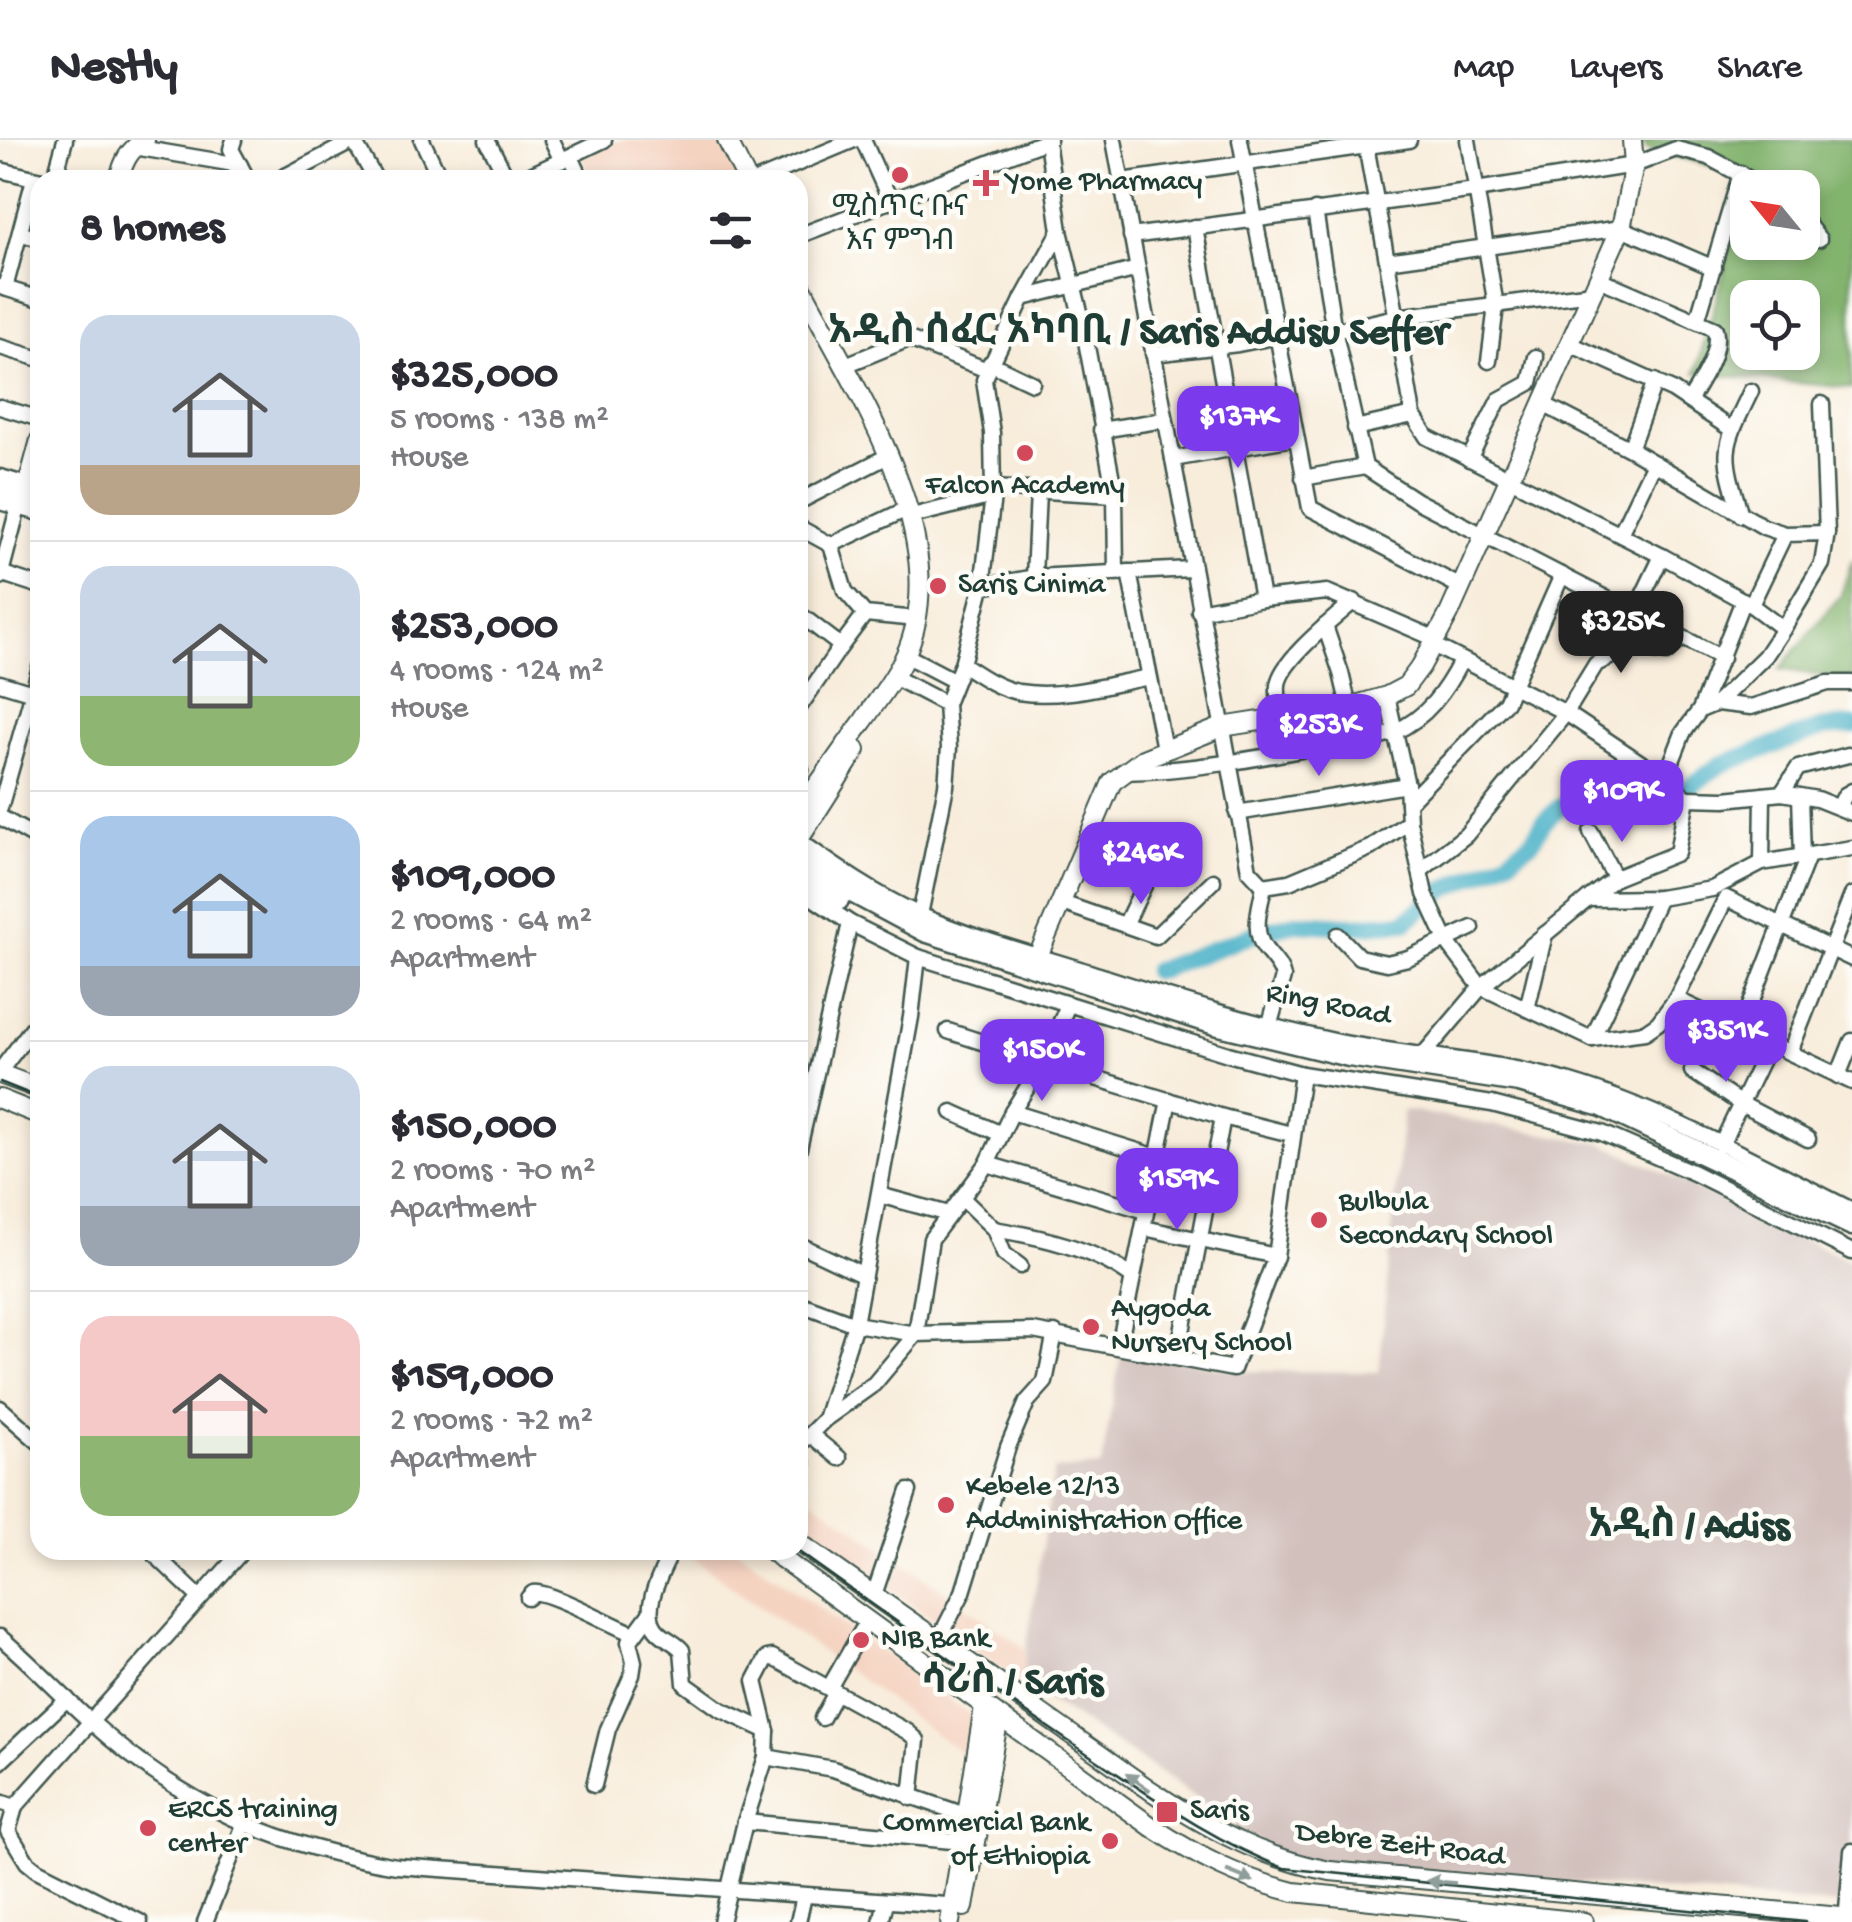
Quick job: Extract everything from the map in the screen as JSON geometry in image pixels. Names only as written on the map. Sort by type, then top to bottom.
[{"type":"highway","points":[[0,480],[25,499]]},
{"type":"highway","name":"Ring Road","points":[[808,864],[851,892],[926,931],[1196,1018],[1321,1050],[1519,1082],[1602,1106],[1852,1225]]},
{"type":"highway","name":"Ring Road","points":[[808,880],[862,915],[926,945],[1215,1038],[1332,1066],[1516,1096],[1587,1115],[1852,1239]]},
{"type":"main road","points":[[727,140],[742,170]]},
{"type":"main road","points":[[1038,956],[1112,782],[1121,772],[1164,749],[1222,728],[1348,707],[1406,686],[1434,642],[1461,587],[1621,228],[1634,165],[1632,140]]},
{"type":"main road","points":[[122,170],[126,158],[140,143]]},
{"type":"main road","points":[[808,299],[888,456],[910,512],[921,572],[917,619],[906,656],[808,800]]},
{"type":"main road","points":[[808,825],[858,746],[870,712]]},
{"type":"main road","points":[[0,1073],[30,1086]]},
{"type":"main road","points":[[0,1099],[30,1111]]},
{"type":"main road","name":"Debre Zeit Road","points":[[808,1549],[1196,1820],[1228,1839],[1287,1862],[1330,1871],[1417,1880],[1848,1919]]},
{"type":"main road","name":"Debre Zeit Road","points":[[784,1560],[1181,1846],[1219,1867],[1257,1883],[1294,1892],[1584,1922]]},
{"type":"main road","points":[[957,1914],[963,1842],[992,1712]]},
{"type":"main road","points":[[957,1914],[992,1712]]},
{"type":"street","points":[[57,170],[65,140]]},
{"type":"street","points":[[234,140],[231,149],[243,170]]},
{"type":"street","points":[[297,170],[354,140],[370,170]]},
{"type":"street","points":[[422,140],[436,170]]},
{"type":"street","points":[[486,140],[502,170]]},
{"type":"street","points":[[552,140],[575,170]]},
{"type":"street","points":[[542,170],[604,140]]},
{"type":"street","points":[[782,170],[854,140]]},
{"type":"street","points":[[864,140],[891,202]]},
{"type":"street","points":[[993,140],[998,159]]},
{"type":"street","points":[[808,232],[1048,140],[1060,231],[1115,495],[1122,572],[1150,677],[1164,749]]},
{"type":"street","points":[[1114,140],[1237,813],[1249,870],[1264,886]]},
{"type":"street","points":[[1240,140],[1308,502],[1315,512],[1461,587]]},
{"type":"street","points":[[1122,181],[1365,143],[1409,140]]},
{"type":"street","points":[[1468,140],[1496,306],[1490,361]]},
{"type":"street","points":[[140,143],[240,165]]},
{"type":"street","points":[[1365,143],[1413,414],[1427,437],[1662,556],[1747,603],[1783,629]]},
{"type":"street","points":[[1131,236],[1634,165],[1676,149],[1708,157],[1736,170]]},
{"type":"street","points":[[0,170],[30,177]]},
{"type":"street","points":[[30,208],[3,287],[30,295]]},
{"type":"street","points":[[1315,210],[1333,328],[1366,467],[1417,502],[1722,658]]},
{"type":"street","points":[[1697,320],[1730,214]]},
{"type":"street","points":[[1194,227],[1262,599]]},
{"type":"street","points":[[1387,261],[1621,228],[1714,268]]},
{"type":"street","points":[[920,915],[946,786],[950,748],[946,704],[962,664],[982,586],[993,492],[992,433],[984,390],[988,367],[1060,231]]},
{"type":"street","points":[[22,234],[30,236]]},
{"type":"street","points":[[1022,298],[1138,269]]},
{"type":"street","points":[[1153,354],[1496,306],[1596,286],[1715,329],[1717,340],[1689,401]]},
{"type":"street","points":[[844,366],[910,339],[1032,383]]},
{"type":"street","points":[[1570,344],[1654,381],[1731,429]]},
{"type":"street","points":[[0,347],[30,355]]},
{"type":"street","points":[[1469,459],[1499,400],[1530,383],[1536,358]]},
{"type":"street","points":[[1630,449],[1654,381]]},
{"type":"street","points":[[1741,515],[1727,466],[1731,429],[1752,391]]},
{"type":"street","points":[[1543,404],[1630,449],[1741,515],[1785,534],[1827,533]]},
{"type":"street","points":[[1700,710],[1717,703],[1764,656],[1822,564],[1827,533],[1822,404]]},
{"type":"street","points":[[0,407],[30,416]]},
{"type":"street","points":[[1355,428],[1413,414]]},
{"type":"street","points":[[1101,430],[1164,420]]},
{"type":"street","points":[[1173,459],[1294,438]]},
{"type":"street","points":[[808,497],[888,456]]},
{"type":"street","points":[[1620,534],[1654,464]]},
{"type":"street","points":[[1303,478],[1366,467]]},
{"type":"street","points":[[831,545],[910,512],[993,492],[1115,495]]},
{"type":"street","points":[[1034,578],[1038,492]]},
{"type":"street","points":[[25,499],[0,574],[30,583]]},
{"type":"street","points":[[808,532],[831,545],[845,591],[865,614],[917,619]]},
{"type":"street","points":[[1424,1054],[1481,987],[1588,898],[1614,878],[1677,853],[1682,733],[1700,710],[1747,603],[1785,534]]},
{"type":"street","points":[[1630,647],[1662,556]]},
{"type":"street","points":[[982,586],[1034,578],[1191,568]]},
{"type":"street","points":[[1408,803],[1478,734],[1515,687],[1562,575]]},
{"type":"street","points":[[1199,611],[1318,592],[1354,601],[1566,713],[1678,790],[1726,800],[1782,793],[1845,810],[1845,795],[1852,791]]},
{"type":"street","points":[[1281,717],[1278,683],[1282,674],[1354,601]]},
{"type":"street","points":[[808,695],[865,614]]},
{"type":"street","points":[[808,621],[841,646]]},
{"type":"street","points":[[1326,626],[1342,673],[1348,707]]},
{"type":"street","points":[[1420,871],[1466,835],[1566,713],[1596,664],[1630,647],[1666,652],[1680,639]]},
{"type":"street","points":[[906,656],[953,680]]},
{"type":"street","points":[[1121,772],[1164,772],[1228,764],[1393,732],[1412,722],[1438,699],[1462,661]]},
{"type":"street","points":[[962,664],[999,686],[1018,692],[1073,691],[1150,677]]},
{"type":"street","points":[[894,678],[946,704]]},
{"type":"street","points":[[0,683],[30,691]]},
{"type":"street","points":[[1717,703],[1751,707],[1828,683],[1852,683]]},
{"type":"street","points":[[1387,696],[1407,785],[1409,822],[1428,900],[1447,942],[1481,987],[1592,1039],[1653,1029],[1676,999],[1726,898]]},
{"type":"street","points":[[0,808],[30,703]]},
{"type":"street","points":[[1782,793],[1798,768],[1848,755]]},
{"type":"street","points":[[1237,813],[1407,785]]},
{"type":"street","points":[[1762,863],[1763,795]]},
{"type":"street","points":[[1741,1029],[1805,856],[1800,796]]},
{"type":"street","points":[[0,818],[30,834]]},
{"type":"street","points":[[1264,886],[1289,882],[1370,848],[1409,822]]},
{"type":"street","points":[[1591,832],[1614,878]]},
{"type":"street","name":"Ring Road","points":[[808,848],[860,884],[920,915],[1038,956],[1269,1026],[1570,1082],[1722,1145],[1852,1210]]},
{"type":"street","points":[[1588,898],[1659,898],[1712,889],[1762,863],[1852,848]]},
{"type":"street","points":[[1126,924],[1153,867]]},
{"type":"street","points":[[1062,903],[1156,936],[1213,881]]},
{"type":"street","points":[[1264,886],[1257,928],[1283,970],[1269,1026]]},
{"type":"street","points":[[1712,889],[1852,959]]},
{"type":"street","points":[[808,895],[850,923],[918,957],[1068,1005],[1302,1074],[1492,1104],[1588,1128],[1677,1164],[1852,1252]]},
{"type":"street","points":[[1790,1052],[1852,896]]},
{"type":"street","points":[[1592,1039],[1659,898]]},
{"type":"street","points":[[808,1109],[850,923]]},
{"type":"street","points":[[1338,935],[1358,957],[1386,963],[1408,958],[1472,928]]},
{"type":"street","points":[[1527,1010],[1545,934]]},
{"type":"street","points":[[825,1420],[855,1324],[918,957]]},
{"type":"street","points":[[1676,999],[1845,1079],[1852,1041]]},
{"type":"street","points":[[808,1438],[825,1420],[874,1384],[916,1334],[931,1239],[987,1164],[1012,1112],[1043,1062],[1068,1005]]},
{"type":"street","points":[[948,1030],[1223,1117],[1291,1134]]},
{"type":"street","points":[[0,1073],[30,1032]]},
{"type":"street","points":[[1722,1145],[1770,1043]]},
{"type":"street","points":[[1692,1071],[1741,1104],[1808,1139]]},
{"type":"street","points":[[808,1307],[855,1324],[916,1334],[1032,1330],[1233,1369],[1276,1256],[1302,1074]]},
{"type":"street","points":[[1119,1346],[1169,1100]]},
{"type":"street","points":[[952,1112],[1001,1134]]},
{"type":"street","points":[[1012,1112],[1158,1157]]},
{"type":"street","points":[[1177,1358],[1223,1117]]},
{"type":"street","points":[[987,1164],[1146,1210]]},
{"type":"street","points":[[878,1195],[949,1214]]},
{"type":"street","points":[[962,1198],[994,1228],[1004,1254],[1020,1266]]},
{"type":"street","points":[[994,1228],[1106,1259],[1131,1276]]},
{"type":"street","points":[[1144,1228],[1276,1256]]},
{"type":"street","points":[[808,1249],[862,1274]]},
{"type":"street","points":[[939,1640],[963,1592],[1008,1447],[1027,1402],[1045,1382],[1054,1333]]},
{"type":"street","points":[[0,1408],[30,1434]]},
{"type":"street","points":[[811,1436],[839,1458]]},
{"type":"street","points":[[874,1595],[910,1491]]},
{"type":"street","points":[[160,1560],[200,1598]]},
{"type":"street","points":[[140,1922],[36,1870],[4,1834],[7,1804],[90,1721],[234,1560]]},
{"type":"street","points":[[594,1785],[608,1730],[632,1674],[634,1662],[629,1642],[649,1615],[668,1560]]},
{"type":"street","points":[[528,1598],[533,1592],[547,1592],[632,1633]]},
{"type":"street","points":[[649,1615],[654,1628],[682,1650],[685,1684],[696,1694],[767,1731]]},
{"type":"street","points":[[822,1718],[868,1620]]},
{"type":"street","points":[[2,1641],[90,1721],[176,1786],[244,1825],[312,1849],[397,1866],[886,1902],[957,1914]]},
{"type":"street","points":[[721,1922],[745,1822],[766,1757],[767,1731],[755,1680],[767,1658],[772,1657],[833,1690],[917,1740],[912,1798]]},
{"type":"street","points":[[0,1762],[67,1699]]},
{"type":"street","points":[[766,1757],[833,1769],[968,1816]]},
{"type":"street","points":[[745,1822],[963,1842]]},
{"type":"street","points":[[205,1922],[244,1825]]},
{"type":"street","points":[[1848,1919],[1852,1851]]},
{"type":"street","points":[[798,1922],[804,1896]]},
{"type":"street","points":[[881,1922],[886,1902]]},
{"type":"shaded area","points":[[620,140],[720,140],[735,170],[587,170],[582,159]]},
{"type":"shaded area","points":[[1403,1110],[1603,1144],[1852,1262],[1852,1906],[1284,1859],[1021,1682],[1054,1470],[1101,1466],[1122,1347],[1235,1371],[1379,1372]]},
{"type":"shaded area","points":[[808,1496],[1025,1648],[1021,1682],[808,1530]]},
{"type":"shaded area","points":[[696,1560],[752,1560],[974,1717],[963,1754]]},
{"type":"green space","points":[[1640,140],[1852,140],[1852,388],[1696,373],[1730,249],[1730,260],[1820,260],[1820,170],[1730,171],[1647,149]]},
{"type":"green space","points":[[1852,560],[1852,680],[1780,669],[1841,595]]},
{"type":"waterway","points":[[1155,971],[1295,923],[1353,926],[1405,922],[1444,890],[1509,859],[1532,841],[1560,807],[1618,787],[1681,793],[1720,765],[1822,728],[1852,726]]},
{"type":"tram line","points":[[0,1082],[30,1094]]},
{"type":"tram line","points":[[808,1558],[1161,1803],[1208,1832],[1284,1868],[1805,1922]]},
{"type":"place","name":"ሚስጥር ቡና እና ምግብ","points":[[900,175]]},
{"type":"place","name":"Yome Pharmacy","points":[[986,183]]},
{"type":"place","name":"Falcon Academy","points":[[1025,453]]},
{"type":"place","name":"Saris Cinima","points":[[938,586]]},
{"type":"place","name":"Bulbula Secondary School","points":[[1319,1220]]},
{"type":"place","name":"Aygoda Nursery School","points":[[1091,1327]]},
{"type":"place","name":"Kebele 12/13 Addministration Office","points":[[946,1505]]},
{"type":"place","name":"NIB Bank","points":[[861,1640]]},
{"type":"place","name":"Saris","points":[[1167,1812]]},
{"type":"place","name":"ERCS training center","points":[[148,1828]]},
{"type":"place","name":"Commercial Bank of Ethiopia","points":[[1110,1841]]},
{"type":"district","name":"አዲስ ሰፈር አካባቢ / Saris Addisu Seffer","points":[[1138,334]]},
{"type":"district","name":"አዲስ / Adiss","points":[[1689,1528]]},
{"type":"district","name":"ሳሪስ / Saris","points":[[1012,1684]]}]
